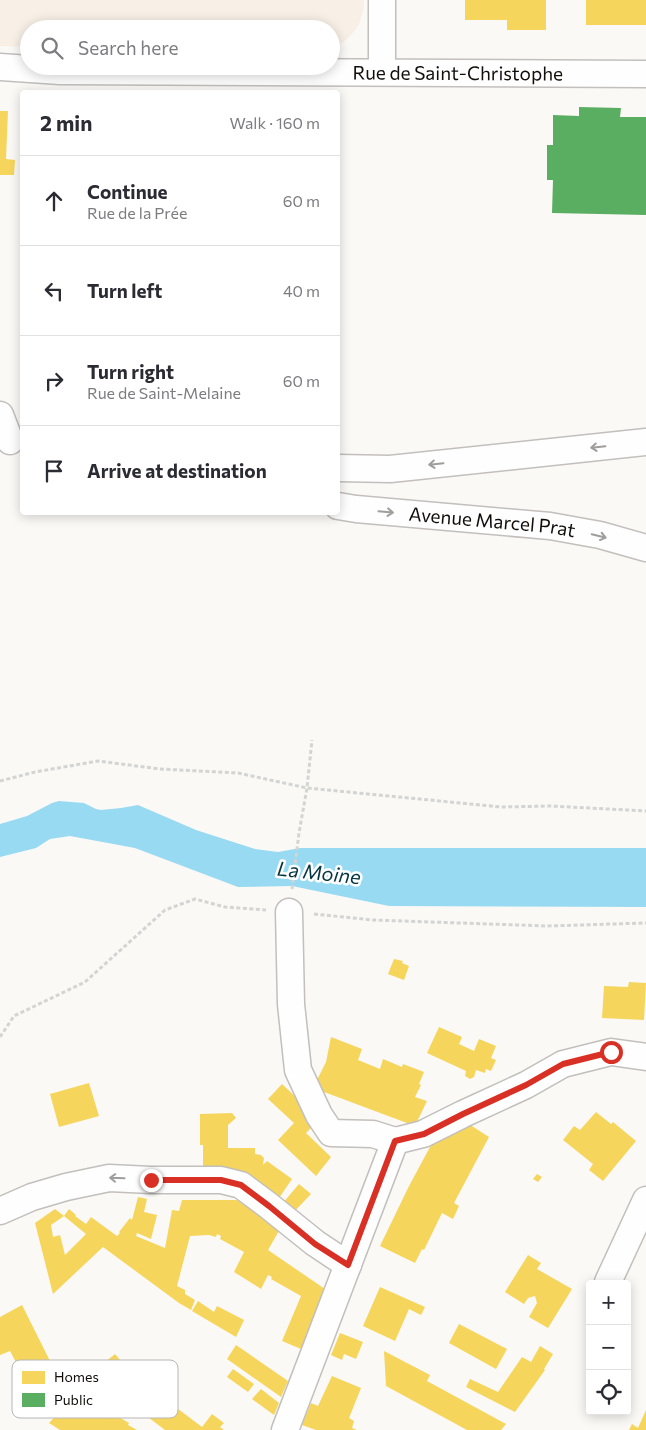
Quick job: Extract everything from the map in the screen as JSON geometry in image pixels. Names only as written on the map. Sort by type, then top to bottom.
[{"type":"street","points":[[382,0],[382,72]]},
{"type":"street","name":"Rue de Saint-Christophe","points":[[0,66],[20,67]]},
{"type":"street","name":"Rue de Saint-Christophe","points":[[340,72],[646,74]]},
{"type":"street","points":[[0,416],[11,441]]},
{"type":"street","points":[[340,468],[390,469],[646,442]]},
{"type":"street","name":"Avenue Marcel Prat","points":[[340,506],[550,526],[600,535],[646,548]]},
{"type":"street","points":[[289,912],[291,1004],[298,1070],[319,1115],[330,1133],[373,1134],[395,1141],[424,1134],[526,1085],[563,1064],[611,1052],[646,1057]]},
{"type":"street","points":[[285,1430],[395,1141]]},
{"type":"street","points":[[0,1211],[66,1187],[109,1178],[221,1180],[241,1185],[315,1244],[348,1265]]},
{"type":"street","points":[[609,1280],[646,1200]]},
{"type":"path","points":[[289,912],[299,833],[308,788],[312,740]]},
{"type":"path","points":[[0,781],[34,772],[98,761],[160,769],[238,773],[308,788],[501,807],[551,806],[646,811]]},
{"type":"path","points":[[0,1036],[14,1016],[85,982],[165,910],[196,899],[225,907],[372,920],[547,926],[646,923]]},
{"type":"shaded area","points":[[0,0],[364,0],[364,8],[359,25],[346,40],[340,44],[340,20],[20,20],[20,47],[0,46]]},
{"type":"water","name":"La Moine","points":[[59,801],[84,803],[101,810],[138,805],[196,830],[255,849],[278,852],[300,848],[646,848],[646,907],[389,906],[292,886],[238,887],[135,848],[70,836],[50,839],[36,848],[0,857],[0,824],[27,816]]},
{"type":"building: Homes","points":[[465,0],[546,0],[546,30],[507,30],[507,20],[465,20]]},
{"type":"building: Homes","points":[[586,0],[646,0],[646,25],[586,25]]},
{"type":"building: Homes","points":[[0,111],[8,111],[6,159],[15,160],[14,175],[0,175]]},
{"type":"building: Homes","points":[[394,959],[403,961],[402,963],[409,966],[404,980],[388,974]]},
{"type":"building: Homes","points":[[629,982],[646,983],[644,1020],[602,1018],[604,986],[628,987]]},
{"type":"building: Homes","points":[[439,1027],[462,1037],[459,1044],[474,1051],[479,1039],[496,1046],[491,1058],[496,1060],[491,1071],[486,1069],[485,1073],[476,1070],[474,1077],[470,1079],[465,1076],[466,1071],[427,1053]]},
{"type":"building: Homes","points":[[331,1037],[362,1049],[358,1060],[380,1069],[383,1059],[402,1067],[403,1064],[424,1072],[419,1084],[421,1085],[415,1097],[427,1101],[415,1126],[316,1089],[314,1086],[326,1062]]},
{"type":"building: Homes","points":[[89,1083],[99,1116],[59,1127],[50,1094]]},
{"type":"building: Homes","points":[[282,1084],[300,1101],[317,1122],[306,1133],[331,1157],[316,1176],[278,1140],[294,1123],[268,1099]]},
{"type":"building: Homes","points":[[596,1112],[611,1124],[613,1122],[636,1141],[603,1181],[589,1170],[593,1164],[563,1140],[574,1126],[580,1130]]},
{"type":"building: Homes","points":[[232,1113],[236,1118],[228,1125],[228,1148],[255,1148],[255,1154],[261,1155],[264,1158],[263,1165],[267,1161],[292,1179],[279,1198],[240,1170],[203,1170],[203,1145],[200,1145],[200,1114]]},
{"type":"building: Homes","points":[[464,1121],[489,1137],[454,1203],[459,1206],[453,1219],[442,1213],[424,1250],[422,1249],[415,1263],[380,1246],[437,1134]]},
{"type":"building: Homes","points":[[537,1174],[542,1177],[538,1182],[533,1179]]},
{"type":"building: Homes","points":[[299,1184],[311,1194],[292,1214],[282,1204]]},
{"type":"building: Homes","points":[[138,1197],[147,1199],[144,1212],[157,1215],[151,1239],[137,1233],[136,1236],[165,1248],[172,1210],[179,1211],[182,1200],[237,1200],[280,1229],[268,1250],[325,1289],[301,1349],[282,1341],[301,1296],[271,1279],[272,1277],[268,1275],[261,1289],[234,1272],[244,1252],[220,1239],[221,1236],[217,1234],[216,1237],[209,1235],[190,1236],[177,1286],[185,1290],[185,1294],[195,1300],[191,1310],[103,1247],[53,1294],[35,1223],[55,1209],[64,1216],[69,1209],[86,1224],[91,1217],[117,1236],[130,1218],[132,1220]],"holes":[[[64,1216],[86,1234],[65,1255],[60,1235],[53,1237],[51,1225]]]},
{"type":"building: Homes","points":[[528,1255],[541,1263],[537,1269],[572,1289],[548,1328],[529,1317],[537,1303],[535,1296],[528,1298],[524,1304],[505,1292]]},
{"type":"building: Homes","points":[[380,1287],[425,1307],[421,1315],[409,1309],[395,1341],[363,1326]]},
{"type":"building: Homes","points":[[198,1301],[214,1312],[217,1306],[244,1320],[236,1337],[192,1311]]},
{"type":"building: Homes","points":[[22,1305],[50,1360],[15,1360],[10,1351],[0,1355],[0,1317]]},
{"type":"building: Homes","points":[[459,1324],[507,1349],[496,1369],[449,1343]]},
{"type":"building: Homes","points":[[340,1333],[363,1342],[356,1359],[344,1354],[342,1360],[331,1355]]},
{"type":"building: Homes","points":[[236,1345],[288,1381],[281,1397],[227,1359]]},
{"type":"building: Homes","points":[[540,1346],[553,1354],[545,1370],[515,1412],[466,1387],[470,1379],[498,1392],[522,1357],[531,1362]]},
{"type":"building: Homes","points":[[384,1351],[430,1375],[427,1381],[506,1424],[501,1430],[467,1430],[386,1386]]},
{"type":"building: Homes","points":[[115,1354],[120,1360],[108,1360]]},
{"type":"building: Homes","points":[[233,1369],[254,1384],[248,1392],[227,1377]]},
{"type":"building: Homes","points":[[332,1376],[361,1388],[349,1418],[354,1421],[352,1428],[357,1430],[316,1430],[302,1425],[311,1403],[318,1406]]},
{"type":"building: Homes","points":[[261,1389],[279,1403],[274,1415],[252,1399]]},
{"type":"building: Homes","points":[[178,1409],[202,1427],[212,1414],[224,1423],[220,1427],[224,1430],[165,1430],[149,1418],[178,1418]]},
{"type":"building: Homes","points":[[646,1410],[646,1430],[629,1430],[632,1424],[638,1428]]},
{"type":"building: Homes","points":[[54,1418],[120,1418],[137,1430],[60,1430],[49,1423]]},
{"type":"building: Public","points":[[579,107],[621,108],[620,117],[646,117],[646,215],[552,213],[553,180],[547,180],[547,145],[553,145],[553,115],[579,116]]},
{"type":"route","points":[[151,1180],[221,1180],[241,1185],[315,1244],[348,1265],[395,1141],[424,1134],[526,1085],[563,1064],[611,1052]]}]
